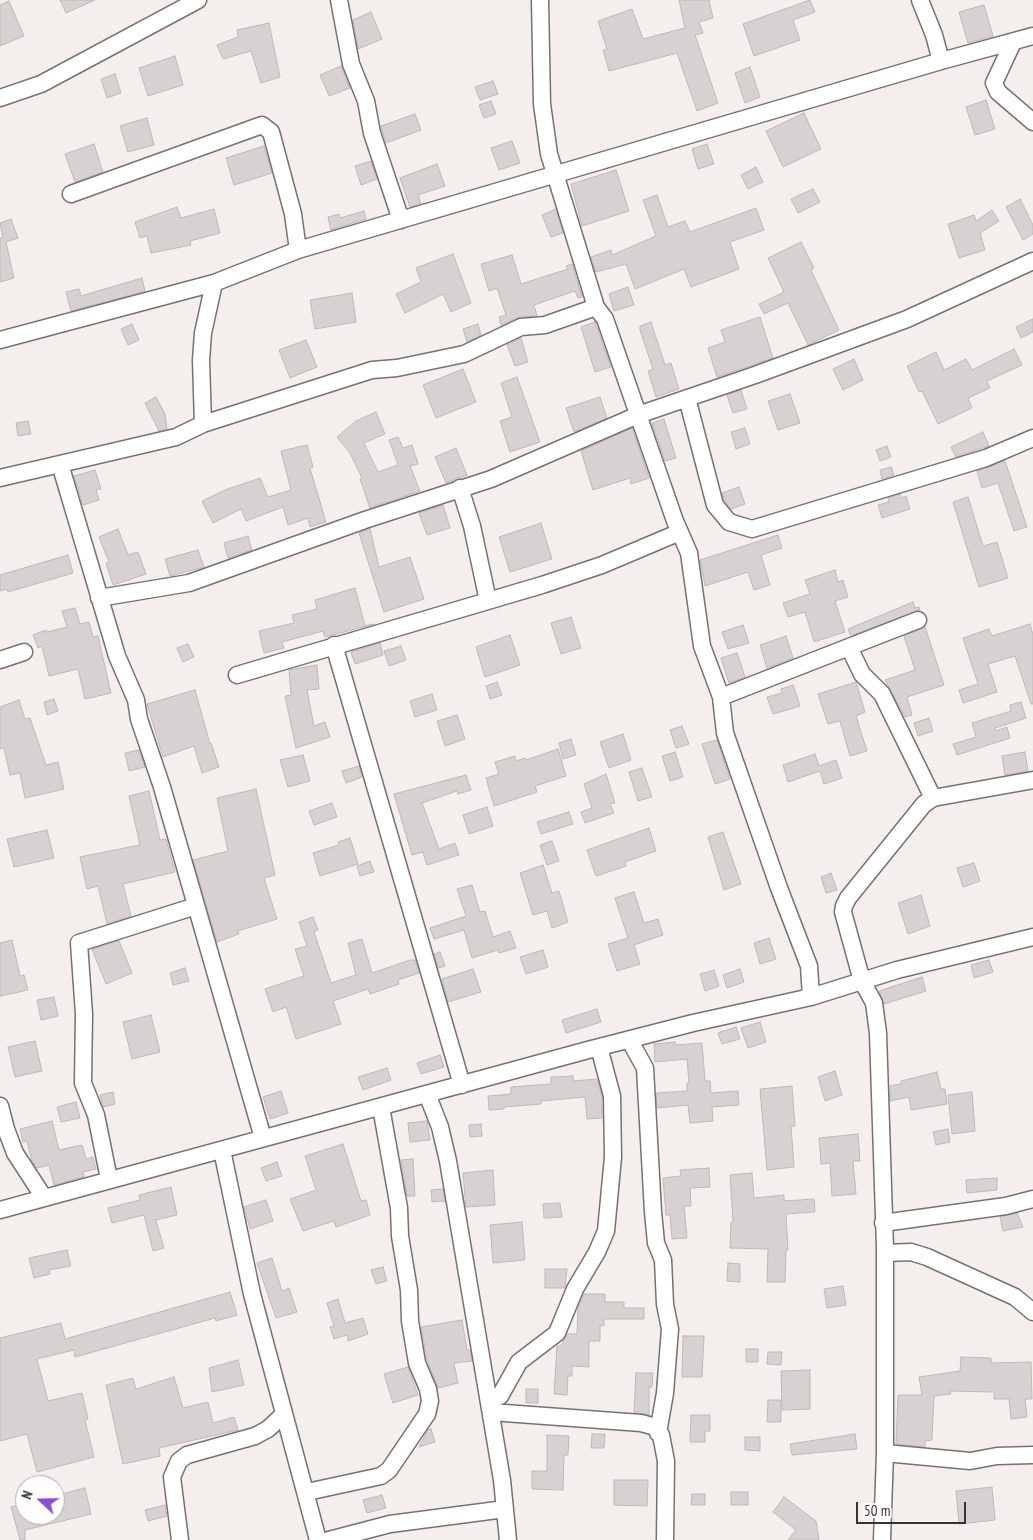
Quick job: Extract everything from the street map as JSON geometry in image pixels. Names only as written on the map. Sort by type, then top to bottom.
[{"type":"street","points":[[0,98],[41,84],[198,0]]},
{"type":"street","points":[[339,0],[351,64],[366,101],[372,133],[401,220]]},
{"type":"street","points":[[540,0],[544,127],[556,176],[596,307],[605,319],[687,548],[693,576],[702,646],[721,697],[730,748],[809,966],[811,997]]},
{"type":"street","points":[[920,0],[934,35],[941,61]]},
{"type":"street","points":[[0,340],[214,283],[298,250],[556,176],[941,61],[1033,36]]},
{"type":"street","points":[[1013,42],[994,83],[998,92],[1033,122]]},
{"type":"street","points":[[71,194],[262,125],[271,132],[293,214],[298,250]]},
{"type":"street","points":[[99,598],[189,583],[460,488],[491,479],[638,415],[866,335],[1033,262]]},
{"type":"street","points":[[203,424],[203,333],[214,283]]},
{"type":"street","points":[[0,478],[176,437],[203,424],[372,370],[398,368],[464,354],[521,327],[545,325],[596,307]]},
{"type":"street","points":[[687,398],[715,505],[729,522],[752,529],[986,458],[1033,438]]},
{"type":"street","points":[[60,464],[117,656],[136,700],[139,719],[162,787],[263,1138]]},
{"type":"street","points":[[460,488],[466,504],[488,601]]},
{"type":"street","points":[[237,674],[488,601],[602,565],[680,532]]},
{"type":"street","points":[[721,697],[918,620]]},
{"type":"street","points":[[334,646],[462,1085]]},
{"type":"street","points":[[849,647],[862,674],[882,694],[933,798]]},
{"type":"street","points":[[0,660],[24,652]]},
{"type":"street","points":[[882,1540],[885,1452],[885,1252],[878,1032],[874,1003],[862,981],[843,912],[844,906],[848,898],[919,810],[933,798],[1033,780]]},
{"type":"street","points":[[109,1179],[96,1115],[83,1083],[84,1014],[79,943],[196,906]]},
{"type":"street","points":[[0,1210],[43,1196],[380,1108],[600,1047],[630,1041],[692,1023],[811,997],[897,970],[1033,936]]},
{"type":"street","points":[[630,1041],[645,1068],[653,1212],[656,1243],[663,1260],[665,1304],[670,1329],[665,1393],[658,1433]]},
{"type":"street","points":[[490,1406],[500,1396],[520,1362],[556,1332],[575,1289],[597,1252],[606,1231],[613,1157],[612,1096],[600,1047]]},
{"type":"street","points":[[427,1094],[440,1127],[448,1161],[490,1406],[508,1540]]},
{"type":"street","points":[[0,1106],[6,1129],[16,1153],[43,1196]]},
{"type":"street","points":[[307,1492],[382,1476],[389,1470],[427,1414],[430,1401],[428,1389],[417,1363],[414,1346],[400,1236],[399,1208],[380,1108]]},
{"type":"street","points":[[222,1150],[252,1294],[283,1415],[307,1492],[318,1540]]},
{"type":"street","points":[[883,1223],[1006,1206],[1033,1199]]},
{"type":"street","points":[[885,1252],[911,1252],[927,1256],[1015,1297],[1033,1312]]},
{"type":"street","points":[[490,1406],[641,1423],[656,1427],[661,1435],[666,1462],[665,1540]]},
{"type":"street","points":[[180,1540],[176,1523],[172,1477],[179,1461],[187,1455],[255,1436],[268,1429],[283,1415]]},
{"type":"street","points":[[885,1452],[970,1461],[997,1456],[1033,1455]]},
{"type":"street","points":[[329,1540],[390,1524],[505,1509]]},
{"type":"building","points":[[60,0],[95,0],[66,13]]},
{"type":"building","points":[[679,0],[709,0],[713,18],[699,22],[703,33],[695,35],[718,103],[697,111],[677,53],[609,71],[603,50],[607,49],[598,21],[632,9],[643,39],[685,28]]},
{"type":"building","points":[[810,0],[815,12],[793,20],[800,40],[754,56],[743,24]]},
{"type":"building","points":[[9,1],[24,36],[0,46],[0,5]]},
{"type":"building","points":[[984,5],[993,36],[968,43],[959,12]]},
{"type":"building","points":[[371,12],[382,39],[358,49],[353,20]]},
{"type":"building","points":[[269,23],[280,77],[261,83],[251,51],[223,59],[217,45],[238,37],[237,30]]},
{"type":"building","points":[[175,56],[183,85],[148,96],[139,68]]},
{"type":"building","points":[[341,66],[350,88],[329,96],[320,75]]},
{"type":"building","points":[[750,67],[760,97],[745,103],[735,73]]},
{"type":"building","points":[[115,74],[121,93],[107,98],[101,79]]},
{"type":"building","points":[[493,81],[498,94],[480,100],[475,87]]},
{"type":"building","points":[[986,100],[995,129],[975,135],[966,107]]},
{"type":"building","points":[[491,101],[496,114],[484,118],[479,105]]},
{"type":"building","points":[[804,113],[821,149],[783,167],[766,131]]},
{"type":"building","points":[[415,114],[421,130],[386,143],[381,126]]},
{"type":"building","points":[[147,118],[154,145],[128,152],[120,126]]},
{"type":"building","points":[[512,141],[520,163],[499,170],[491,148]]},
{"type":"building","points":[[94,144],[103,172],[75,182],[65,154]]},
{"type":"building","points":[[707,144],[714,164],[698,169],[692,149]]},
{"type":"building","points":[[264,146],[272,173],[234,185],[226,158]]},
{"type":"building","points":[[371,161],[377,179],[361,185],[355,166]]},
{"type":"building","points":[[437,164],[445,186],[418,195],[421,203],[410,207],[400,178]]},
{"type":"building","points":[[756,167],[763,182],[748,189],[741,175]]},
{"type":"building","points":[[616,170],[629,211],[582,226],[571,184]]},
{"type":"building","points":[[813,189],[820,202],[798,213],[791,199]]},
{"type":"building","points":[[657,195],[668,227],[685,221],[690,232],[756,208],[764,230],[730,242],[739,269],[691,287],[684,269],[635,289],[626,264],[596,272],[591,257],[611,250],[612,255],[656,236],[643,200]]},
{"type":"building","points":[[1020,199],[1033,225],[1033,234],[1023,240],[1006,207]]},
{"type":"building","points":[[177,207],[181,218],[214,209],[220,233],[190,241],[191,245],[151,253],[147,236],[140,238],[135,222]]},
{"type":"building","points":[[556,209],[563,233],[551,237],[542,215]]},
{"type":"building","points":[[992,210],[999,221],[980,233],[985,250],[959,258],[948,224],[974,215],[976,221]]},
{"type":"building","points":[[364,211],[366,219],[331,230],[328,217],[339,214],[340,218]]},
{"type":"building","points":[[11,219],[18,238],[6,242],[14,278],[0,282],[0,238],[3,238],[0,223]]},
{"type":"building","points":[[801,242],[814,268],[811,270],[839,330],[808,345],[788,303],[764,314],[759,304],[784,292],[768,258]]},
{"type":"building","points":[[453,254],[471,303],[451,312],[443,294],[405,313],[396,294],[421,282],[416,268]]},
{"type":"building","points":[[512,255],[521,284],[568,269],[566,266],[572,264],[582,297],[578,298],[575,291],[534,305],[537,316],[520,317],[501,325],[499,317],[506,315],[497,288],[489,291],[481,264]]},
{"type":"building","points":[[142,278],[145,291],[71,311],[66,292],[79,289],[81,296]]},
{"type":"building","points":[[628,287],[634,305],[614,311],[609,294]]},
{"type":"building","points":[[352,293],[356,322],[315,329],[310,300]]},
{"type":"building","points":[[760,317],[773,358],[717,377],[708,348],[725,342],[721,330]]},
{"type":"building","points":[[1033,319],[1033,332],[1021,338],[1016,327]]},
{"type":"building","points":[[595,322],[611,367],[595,372],[581,327]]},
{"type":"building","points":[[651,322],[665,365],[671,363],[679,389],[656,397],[648,371],[653,369],[640,330],[640,326]]},
{"type":"building","points":[[132,324],[139,340],[128,345],[121,329]]},
{"type":"building","points":[[478,324],[481,335],[467,342],[463,329]]},
{"type":"building","points":[[521,338],[528,362],[515,366],[507,345]]},
{"type":"building","points":[[306,340],[317,367],[290,378],[279,350]]},
{"type":"building","points":[[1014,349],[1022,365],[987,381],[990,388],[968,398],[972,408],[938,424],[922,391],[919,392],[907,366],[936,352],[944,370],[966,359],[972,370]]},
{"type":"building","points":[[854,359],[863,380],[843,390],[833,369]]},
{"type":"building","points":[[463,369],[476,402],[436,418],[423,385]]},
{"type":"building","points":[[517,377],[540,442],[510,452],[500,421],[512,417],[501,383]]},
{"type":"building","points":[[741,390],[747,409],[733,413],[727,395]]},
{"type":"building","points":[[790,394],[800,423],[778,430],[768,401]]},
{"type":"building","points":[[156,397],[165,414],[167,429],[159,431],[145,403]]},
{"type":"building","points":[[600,397],[607,418],[574,432],[566,408]]},
{"type":"building","points":[[376,412],[385,434],[364,443],[378,472],[398,465],[389,440],[398,437],[403,448],[412,445],[418,464],[410,466],[420,491],[370,508],[360,479],[362,478],[350,453],[337,437],[356,421]]},
{"type":"building","points":[[664,419],[676,458],[665,461],[652,423]]},
{"type":"building","points":[[28,421],[31,434],[18,436],[16,423]]},
{"type":"building","points":[[632,428],[649,478],[631,484],[630,478],[593,490],[581,451]]},
{"type":"building","points":[[745,428],[750,444],[736,449],[731,432]]},
{"type":"building","points":[[983,432],[989,446],[956,457],[951,447]]},
{"type":"building","points":[[307,445],[313,467],[310,468],[326,522],[310,527],[308,518],[288,525],[283,507],[246,521],[241,509],[213,523],[202,501],[225,490],[260,478],[268,497],[291,490],[281,451]]},
{"type":"building","points":[[887,446],[891,457],[880,461],[876,450]]},
{"type":"building","points":[[456,448],[467,475],[446,483],[435,457]]},
{"type":"building","points":[[1005,461],[1027,527],[1014,531],[998,483],[982,488],[977,471]]},
{"type":"building","points":[[891,467],[894,475],[882,479],[880,470]]},
{"type":"building","points":[[95,470],[101,489],[96,490],[99,500],[83,505],[74,476]]},
{"type":"building","points":[[739,487],[745,504],[731,509],[724,500],[722,493]]},
{"type":"building","points":[[900,494],[901,498],[906,496],[910,509],[882,518],[878,505],[889,502],[888,498]]},
{"type":"building","points":[[968,497],[983,546],[997,542],[1008,578],[979,587],[953,502]]},
{"type":"building","points":[[443,505],[450,528],[427,535],[419,513]]},
{"type":"building","points":[[541,523],[552,559],[510,572],[499,537]]},
{"type":"building","points":[[118,529],[128,555],[138,552],[146,574],[113,585],[106,563],[109,562],[99,537]]},
{"type":"building","points":[[370,529],[379,567],[410,557],[424,599],[384,612],[359,533]]},
{"type":"building","points":[[778,535],[782,548],[761,555],[770,585],[754,590],[748,572],[705,586],[700,560]]},
{"type":"building","points":[[248,536],[252,550],[228,558],[224,543]]},
{"type":"building","points":[[198,550],[204,567],[170,576],[165,559]]},
{"type":"building","points":[[68,555],[73,573],[8,592],[7,589],[0,591],[0,575]]},
{"type":"building","points":[[835,570],[838,582],[843,580],[848,597],[835,601],[845,632],[814,642],[805,612],[788,617],[783,603],[810,594],[805,580]]},
{"type":"building","points":[[355,588],[365,626],[374,624],[325,637],[323,631],[282,642],[284,648],[264,653],[259,631],[294,623],[292,615],[317,609],[315,600]]},
{"type":"building","points":[[913,602],[915,608],[919,607],[920,610],[851,636],[848,629]]},
{"type":"building","points":[[75,608],[80,624],[89,622],[93,637],[98,636],[111,693],[85,699],[78,669],[49,676],[42,646],[38,648],[33,635],[46,630],[47,632],[67,627],[62,611]]},
{"type":"building","points":[[571,617],[581,648],[561,654],[551,623]]},
{"type":"building","points":[[1030,624],[1033,635],[1033,704],[1031,704],[1015,656],[988,664],[997,692],[963,703],[959,690],[978,684],[963,638],[989,629],[992,636]]},
{"type":"building","points":[[743,625],[749,643],[728,649],[722,632]]},
{"type":"building","points":[[925,627],[944,685],[907,697],[912,715],[905,717],[885,680],[915,670],[904,636]]},
{"type":"building","points":[[510,635],[520,665],[485,677],[476,647]]},
{"type":"building","points":[[786,636],[793,658],[767,668],[760,645]]},
{"type":"building","points":[[380,643],[383,655],[355,664],[351,652]]},
{"type":"building","points":[[188,644],[194,657],[183,662],[177,648]]},
{"type":"building","points":[[401,646],[406,660],[389,666],[384,651]]},
{"type":"building","points":[[737,653],[745,677],[729,683],[721,658]]},
{"type":"building","points":[[317,665],[319,689],[307,690],[314,726],[325,722],[330,737],[296,748],[285,696],[291,695],[289,670]]},
{"type":"building","points":[[497,682],[502,695],[490,699],[486,686]]},
{"type":"building","points":[[856,682],[865,712],[856,716],[867,751],[850,756],[840,721],[828,724],[818,694]]},
{"type":"building","points":[[793,685],[800,706],[773,714],[767,697],[782,693],[781,689]]},
{"type":"building","points":[[195,690],[210,744],[219,767],[202,773],[194,746],[163,757],[147,704]]},
{"type":"building","points":[[432,694],[437,710],[415,717],[410,701]]},
{"type":"building","points":[[54,699],[58,711],[47,715],[44,702]]},
{"type":"building","points":[[19,700],[25,719],[30,718],[46,765],[58,762],[64,789],[25,798],[20,773],[10,775],[4,748],[0,749],[0,707]]},
{"type":"building","points":[[1021,702],[1026,718],[995,728],[996,731],[1007,727],[1010,738],[957,755],[953,744],[976,737],[972,723],[1011,711],[1010,705]]},
{"type":"building","points":[[457,715],[465,739],[445,746],[437,721]]},
{"type":"building","points":[[929,718],[933,731],[918,736],[914,723]]},
{"type":"building","points":[[682,726],[689,744],[676,748],[670,730]]},
{"type":"building","points":[[623,734],[631,760],[609,768],[600,742]]},
{"type":"building","points":[[571,739],[576,755],[563,759],[559,743]]},
{"type":"building","points":[[717,740],[730,779],[715,784],[702,744]]},
{"type":"building","points":[[558,749],[566,776],[535,786],[537,792],[494,806],[486,778],[499,774],[495,762],[515,756],[516,761],[525,758],[526,760]]},
{"type":"building","points":[[139,750],[145,767],[129,771],[125,753]]},
{"type":"building","points":[[675,752],[683,777],[670,781],[662,756]]},
{"type":"building","points":[[1025,752],[1028,771],[1005,775],[1002,756]]},
{"type":"building","points":[[815,754],[819,766],[836,760],[842,778],[824,784],[820,771],[788,782],[783,765]]},
{"type":"building","points":[[303,755],[310,781],[288,787],[280,760]]},
{"type":"building","points":[[359,766],[362,777],[346,783],[342,771]]},
{"type":"building","points":[[642,768],[652,797],[638,801],[629,772]]},
{"type":"building","points":[[606,774],[615,803],[610,804],[614,813],[585,823],[581,812],[592,808],[584,784]]},
{"type":"building","points":[[466,775],[471,790],[458,794],[457,791],[422,803],[439,849],[455,843],[459,855],[427,865],[423,852],[412,855],[394,794]]},
{"type":"building","points":[[256,789],[275,875],[264,878],[277,919],[238,931],[239,934],[217,942],[193,860],[228,851],[217,798]]},
{"type":"building","points":[[149,791],[160,840],[166,839],[175,872],[123,884],[131,916],[107,924],[98,886],[87,889],[80,857],[140,845],[129,796]]},
{"type":"building","points":[[332,803],[337,817],[314,825],[309,811]]},
{"type":"building","points":[[487,807],[493,826],[469,834],[463,815]]},
{"type":"building","points":[[569,812],[573,824],[541,834],[537,822]]},
{"type":"building","points":[[649,828],[656,851],[625,862],[626,866],[596,876],[587,850]]},
{"type":"building","points":[[47,830],[54,858],[14,867],[7,839]]},
{"type":"building","points":[[723,832],[741,884],[724,890],[708,837]]},
{"type":"building","points":[[350,838],[358,864],[320,876],[313,853],[339,845],[338,842]]},
{"type":"building","points":[[552,841],[559,861],[547,865],[540,845]]},
{"type":"building","points":[[370,861],[374,872],[360,876],[357,866]]},
{"type":"building","points":[[974,863],[980,881],[963,887],[957,868]]},
{"type":"building","points":[[543,865],[552,893],[559,891],[568,922],[552,928],[547,911],[533,915],[520,873]]},
{"type":"building","points":[[831,873],[837,890],[826,893],[821,877]]},
{"type":"building","points":[[472,885],[480,912],[485,911],[493,937],[510,931],[516,948],[499,953],[498,950],[472,958],[464,930],[434,939],[430,928],[466,916],[457,889]]},
{"type":"building","points":[[634,892],[644,923],[658,919],[663,935],[634,945],[640,964],[617,971],[608,944],[628,938],[615,898]]},
{"type":"building","points":[[921,895],[930,926],[908,934],[898,903]]},
{"type":"building","points":[[313,917],[318,930],[314,932],[331,983],[356,975],[348,943],[362,939],[372,973],[415,960],[419,973],[398,980],[399,984],[370,994],[368,989],[333,1001],[341,1024],[296,1039],[286,1007],[273,1012],[265,989],[304,976],[295,949],[307,946],[299,922]]},
{"type":"building","points":[[769,938],[776,959],[760,964],[754,943]]},
{"type":"building","points":[[12,940],[20,976],[24,975],[28,990],[0,996],[0,943]]},
{"type":"building","points":[[119,941],[132,973],[106,984],[92,949]]},
{"type":"building","points":[[543,950],[548,967],[526,974],[520,957]]},
{"type":"building","points":[[440,952],[445,966],[438,968],[434,954]]},
{"type":"building","points":[[989,960],[993,972],[974,978],[971,965]]},
{"type":"building","points":[[185,968],[189,981],[173,985],[170,973]]},
{"type":"building","points":[[473,969],[481,992],[448,1002],[442,979]]},
{"type":"building","points":[[740,969],[744,982],[727,988],[723,975]]},
{"type":"building","points":[[714,970],[719,986],[705,991],[700,974]]},
{"type":"building","points":[[922,977],[926,991],[884,1004],[879,991]]},
{"type":"building","points":[[54,997],[58,1016],[41,1020],[37,1000]]},
{"type":"building","points":[[597,1009],[601,1022],[566,1033],[562,1020]]},
{"type":"building","points":[[151,1015],[160,1052],[132,1059],[123,1022]]},
{"type":"building","points":[[760,1022],[766,1042],[748,1048],[741,1028]]},
{"type":"building","points":[[736,1027],[740,1039],[722,1044],[718,1033]]},
{"type":"building","points":[[35,1041],[42,1071],[15,1077],[8,1047]]},
{"type":"building","points":[[675,1042],[675,1045],[702,1043],[705,1081],[710,1081],[711,1093],[738,1091],[739,1105],[712,1107],[713,1121],[690,1123],[688,1105],[657,1108],[656,1093],[687,1091],[687,1083],[689,1083],[687,1059],[655,1062],[654,1044]]},
{"type":"building","points":[[440,1055],[444,1067],[421,1074],[417,1063]]},
{"type":"building","points":[[387,1068],[391,1080],[363,1090],[358,1077]]},
{"type":"building","points":[[835,1071],[842,1095],[825,1101],[818,1077]]},
{"type":"building","points":[[937,1072],[941,1089],[945,1089],[947,1104],[911,1110],[909,1097],[890,1101],[890,1086],[901,1084],[901,1081]]},
{"type":"building","points":[[573,1076],[573,1081],[597,1079],[602,1097],[602,1118],[587,1119],[585,1097],[541,1101],[541,1104],[489,1110],[488,1096],[511,1094],[511,1087],[551,1084],[551,1077]]},
{"type":"building","points":[[792,1086],[795,1126],[791,1126],[794,1167],[767,1170],[760,1089]]},
{"type":"building","points":[[281,1091],[288,1113],[270,1119],[263,1097]]},
{"type":"building","points":[[113,1092],[115,1104],[103,1107],[100,1095]]},
{"type":"building","points":[[972,1092],[975,1131],[952,1134],[948,1095]]},
{"type":"building","points":[[76,1102],[80,1118],[61,1122],[57,1107]]},
{"type":"building","points":[[52,1121],[59,1150],[82,1145],[86,1159],[93,1157],[96,1169],[83,1172],[84,1177],[54,1185],[49,1165],[37,1168],[32,1161],[27,1141],[23,1142],[20,1129]]},
{"type":"building","points":[[427,1121],[430,1140],[410,1142],[408,1123]]},
{"type":"building","points":[[481,1124],[482,1136],[470,1137],[469,1125]]},
{"type":"building","points":[[948,1129],[950,1142],[936,1145],[933,1132]]},
{"type":"building","points":[[858,1134],[860,1161],[853,1161],[856,1194],[832,1196],[830,1163],[821,1164],[819,1138]]},
{"type":"building","points":[[343,1144],[361,1201],[366,1200],[370,1215],[336,1227],[334,1221],[303,1231],[290,1199],[316,1190],[305,1156]]},
{"type":"building","points":[[413,1159],[415,1196],[407,1196],[401,1160]]},
{"type":"building","points":[[277,1162],[282,1176],[266,1181],[261,1168]]},
{"type":"building","points":[[709,1168],[710,1187],[690,1188],[691,1206],[684,1206],[687,1238],[672,1239],[670,1215],[666,1215],[663,1178],[681,1176],[680,1170]]},
{"type":"building","points":[[493,1170],[495,1205],[466,1207],[463,1173]]},
{"type":"building","points":[[752,1173],[754,1198],[784,1195],[784,1201],[814,1199],[815,1212],[786,1214],[788,1250],[786,1250],[785,1282],[767,1282],[768,1249],[730,1248],[731,1222],[733,1222],[730,1175]]},
{"type":"building","points":[[997,1178],[997,1190],[967,1193],[966,1180]]},
{"type":"building","points":[[171,1187],[177,1215],[156,1220],[164,1248],[153,1251],[144,1215],[112,1223],[108,1208],[140,1200],[139,1195]]},
{"type":"building","points":[[443,1189],[445,1201],[432,1202],[431,1190]]},
{"type":"building","points":[[266,1200],[273,1221],[250,1229],[244,1207]]},
{"type":"building","points":[[560,1203],[562,1217],[544,1218],[543,1204]]},
{"type":"building","points":[[1017,1213],[1023,1227],[1003,1231],[1000,1217]]},
{"type":"building","points":[[522,1222],[525,1260],[493,1263],[490,1225]]},
{"type":"building","points":[[67,1250],[71,1266],[49,1270],[50,1274],[34,1278],[29,1258]]},
{"type":"building","points":[[272,1258],[282,1291],[289,1288],[297,1312],[276,1318],[257,1263]]},
{"type":"building","points":[[728,1263],[740,1264],[740,1282],[727,1281]]},
{"type":"building","points":[[383,1267],[387,1281],[376,1284],[371,1270]]},
{"type":"building","points":[[545,1269],[567,1269],[565,1288],[545,1288]]},
{"type":"building","points":[[843,1286],[846,1305],[827,1308],[824,1289]]},
{"type":"building","points":[[230,1292],[237,1315],[216,1321],[215,1318],[75,1357],[74,1350],[37,1359],[48,1401],[82,1393],[88,1419],[85,1420],[94,1457],[37,1472],[27,1434],[0,1441],[0,1338],[61,1323],[65,1339]]},
{"type":"building","points":[[584,1294],[605,1294],[605,1302],[624,1302],[624,1308],[644,1308],[644,1319],[604,1319],[604,1326],[600,1325],[600,1341],[589,1341],[589,1367],[572,1366],[572,1376],[568,1376],[567,1395],[554,1394],[557,1346],[561,1346],[567,1334],[577,1334],[578,1308]]},
{"type":"building","points":[[338,1299],[345,1323],[363,1318],[368,1334],[348,1341],[347,1335],[334,1339],[330,1327],[334,1326],[327,1303]]},
{"type":"building","points":[[462,1320],[467,1350],[470,1350],[472,1361],[454,1363],[458,1383],[438,1388],[427,1360],[421,1327]]},
{"type":"building","points":[[683,1336],[704,1336],[702,1377],[682,1377]]},
{"type":"building","points":[[746,1349],[758,1349],[758,1362],[746,1362]]},
{"type":"building","points":[[768,1352],[782,1352],[781,1365],[767,1364]]},
{"type":"building","points":[[961,1357],[991,1358],[991,1363],[1031,1362],[1032,1399],[1025,1399],[1027,1417],[1011,1419],[1009,1399],[994,1399],[994,1392],[950,1391],[951,1394],[934,1396],[932,1440],[925,1441],[925,1447],[896,1444],[898,1395],[922,1395],[919,1377],[960,1371]]},
{"type":"building","points":[[238,1360],[244,1385],[212,1392],[209,1368]]},
{"type":"building","points":[[408,1367],[418,1395],[393,1403],[384,1374]]},
{"type":"building","points":[[810,1370],[810,1409],[782,1410],[781,1371]]},
{"type":"building","points":[[636,1373],[653,1373],[652,1387],[649,1387],[649,1415],[634,1412]]},
{"type":"building","points":[[174,1377],[183,1408],[208,1402],[213,1423],[234,1417],[238,1430],[159,1448],[160,1456],[123,1464],[106,1385],[133,1378],[136,1389]]},
{"type":"building","points":[[526,1389],[538,1389],[538,1403],[526,1403]]},
{"type":"building","points":[[768,1400],[781,1400],[781,1422],[767,1422]]},
{"type":"building","points":[[691,1415],[710,1415],[710,1431],[705,1431],[705,1442],[690,1442]]},
{"type":"building","points":[[431,1429],[435,1442],[419,1447],[428,1430]]},
{"type":"building","points":[[592,1434],[605,1434],[604,1448],[591,1448]]},
{"type":"building","points":[[855,1434],[857,1449],[792,1455],[790,1444]]},
{"type":"building","points":[[547,1435],[569,1436],[568,1455],[564,1455],[563,1490],[532,1489],[532,1471],[547,1471]]},
{"type":"building","points":[[745,1437],[760,1437],[760,1451],[745,1450]]},
{"type":"building","points":[[614,1480],[648,1480],[647,1506],[614,1505]]},
{"type":"building","points":[[992,1487],[995,1520],[959,1524],[956,1491]]},
{"type":"building","points":[[85,1488],[91,1514],[65,1520],[65,1493]]},
{"type":"building","points":[[731,1492],[748,1492],[748,1505],[731,1505]]},
{"type":"building","points":[[692,1494],[705,1494],[705,1505],[691,1505]]},
{"type":"building","points":[[382,1495],[386,1508],[367,1513],[363,1500]]},
{"type":"building","points":[[784,1497],[816,1521],[819,1540],[788,1540],[796,1530],[773,1512]]},
{"type":"building","points":[[165,1505],[167,1516],[148,1521],[145,1510]]},
{"type":"building","points":[[15,1506],[15,1522],[11,1507]]},
{"type":"building","points":[[16,1525],[46,1525],[25,1530],[25,1540],[20,1540]]}]
